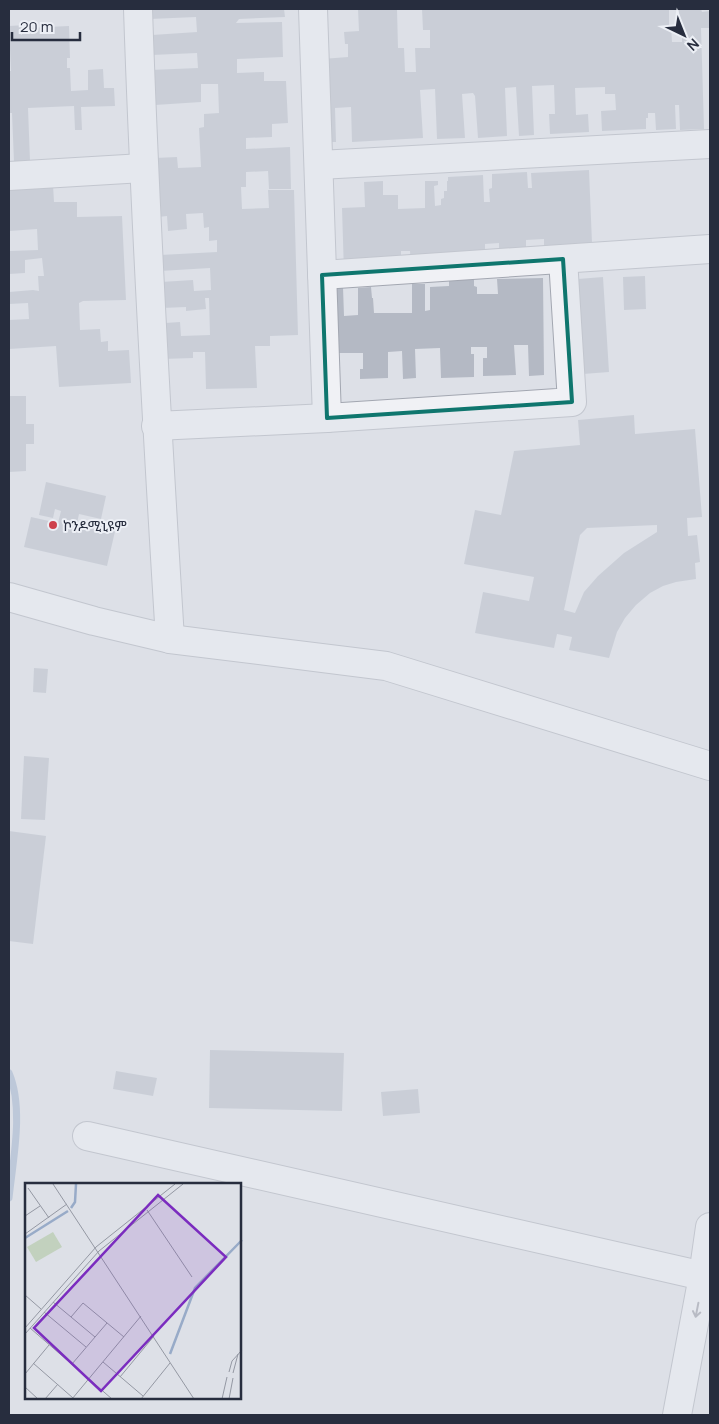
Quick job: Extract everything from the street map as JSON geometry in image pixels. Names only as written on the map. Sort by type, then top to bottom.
[{"type":"street","points":[[138,9],[143,168],[156,426],[170,639]]},
{"type":"street","points":[[313,9],[327,418]]},
{"type":"street","points":[[319,165],[710,144]]},
{"type":"street","points":[[9,176],[143,168]]},
{"type":"street","points":[[322,275],[710,249]]},
{"type":"street","points":[[156,426],[327,418],[572,402],[563,259]]},
{"type":"street","points":[[9,597],[94,621],[170,639],[386,666],[710,766]]},
{"type":"street","points":[[87,1136],[703,1276]]},
{"type":"street","points":[[677,1415],[703,1276],[710,1227]]},
{"type":"highlighted area","points":[[563,259],[572,402],[327,418],[322,275]]},
{"type":"building","points":[[150,9],[284,9],[285,17],[239,19],[236,23],[282,22],[283,57],[237,59],[237,73],[264,72],[264,81],[286,81],[288,123],[272,124],[272,137],[246,138],[246,149],[290,147],[291,189],[269,189],[268,171],[246,172],[246,187],[241,187],[242,209],[269,208],[268,190],[294,190],[298,335],[270,336],[270,346],[255,346],[257,388],[206,389],[205,352],[193,352],[193,358],[162,359],[165,323],[180,322],[181,336],[210,335],[209,298],[205,298],[206,309],[186,311],[186,307],[162,308],[161,282],[193,280],[194,291],[211,290],[210,268],[160,271],[160,255],[217,252],[217,240],[209,241],[209,227],[204,228],[203,213],[186,214],[187,229],[168,231],[167,216],[158,217],[155,158],[177,157],[178,168],[201,167],[199,128],[204,127],[204,114],[219,113],[218,84],[201,84],[201,102],[155,105],[150,70],[198,68],[197,53],[152,55],[152,35],[197,32],[196,17],[150,19]]},
{"type":"building","points":[[358,9],[397,9],[398,48],[404,48],[405,72],[416,72],[415,48],[430,48],[430,30],[423,30],[422,9],[669,9],[669,26],[671,26],[672,42],[682,42],[682,24],[679,24],[679,9],[701,9],[702,12],[710,11],[710,28],[701,28],[704,129],[680,130],[679,105],[675,105],[676,129],[656,130],[655,113],[648,113],[646,129],[602,131],[601,111],[616,110],[615,94],[605,94],[605,87],[575,88],[576,115],[588,114],[589,132],[550,134],[549,114],[555,114],[554,85],[532,86],[534,135],[519,136],[516,87],[505,88],[507,136],[478,138],[475,96],[473,93],[462,94],[465,138],[437,139],[435,89],[420,90],[423,138],[352,142],[351,107],[335,108],[336,142],[326,142],[322,59],[348,57],[348,44],[345,44],[344,32],[359,31]]},
{"type":"building","points":[[26,25],[26,28],[69,26],[70,58],[67,58],[67,68],[70,68],[71,91],[88,90],[88,70],[103,69],[104,88],[114,88],[115,106],[81,107],[82,130],[75,130],[74,106],[28,108],[30,161],[14,162],[12,113],[9,113],[9,71],[11,71],[9,26]]},
{"type":"building","points":[[589,170],[593,267],[544,255],[544,239],[526,240],[526,251],[499,252],[499,243],[485,244],[485,251],[411,266],[410,251],[401,251],[401,261],[344,273],[342,208],[365,207],[364,182],[383,181],[383,195],[398,195],[398,209],[425,208],[425,181],[438,181],[438,185],[434,186],[435,206],[441,205],[444,191],[447,191],[448,177],[483,175],[484,202],[490,202],[489,189],[492,188],[492,174],[527,172],[528,188],[532,188],[531,173]]},
{"type":"building","points":[[53,185],[54,202],[77,202],[77,217],[122,216],[126,300],[83,301],[79,303],[80,330],[100,329],[101,342],[108,341],[108,351],[129,350],[131,383],[59,387],[56,346],[9,349],[9,320],[29,319],[28,303],[9,304],[9,292],[39,291],[38,276],[44,276],[42,258],[25,260],[25,273],[9,274],[9,251],[38,250],[37,229],[9,231],[9,187]]},
{"type":"building","points":[[645,276],[646,309],[624,310],[623,277]]},
{"type":"building","points":[[474,277],[474,286],[477,287],[477,294],[498,294],[497,279],[543,278],[544,375],[529,376],[528,345],[514,345],[516,375],[483,376],[483,358],[487,358],[487,347],[471,347],[471,354],[474,354],[474,377],[441,378],[440,348],[415,349],[416,378],[403,379],[402,351],[388,352],[388,378],[360,379],[360,369],[363,369],[363,353],[332,353],[331,288],[343,287],[344,316],[358,315],[358,288],[371,287],[374,313],[412,313],[412,284],[425,284],[425,311],[430,310],[430,287],[449,286],[449,278]]},
{"type":"building","points":[[603,277],[609,372],[583,374],[578,279]]},
{"type":"building","points":[[9,396],[26,396],[26,424],[34,424],[34,444],[26,444],[26,471],[9,472]]},
{"type":"building","points":[[634,415],[635,434],[695,429],[702,517],[687,518],[688,536],[697,535],[700,562],[695,563],[696,579],[663,586],[650,593],[636,605],[625,618],[617,632],[609,658],[569,650],[572,637],[557,634],[554,648],[475,633],[483,592],[529,601],[534,577],[464,564],[475,510],[501,515],[514,451],[580,445],[578,420]],"holes":[[[657,525],[657,532],[624,553],[598,576],[584,592],[575,613],[564,610],[580,535],[587,528]]]},
{"type":"building","name":"ኮንዶሚኒዩም","points":[[46,482],[106,496],[101,519],[79,514],[76,528],[90,531],[92,522],[116,527],[107,566],[24,547],[31,517],[58,523],[61,511],[55,509],[53,518],[39,515]]},
{"type":"building","points":[[34,668],[48,669],[46,693],[33,692]]},
{"type":"building","points":[[24,756],[49,758],[45,820],[21,819]]},
{"type":"building","points":[[9,831],[46,836],[33,944],[9,941]]},
{"type":"building","points":[[210,1050],[344,1053],[342,1111],[209,1108]]},
{"type":"building","points":[[116,1071],[157,1078],[153,1096],[113,1089]]},
{"type":"building","points":[[418,1089],[420,1113],[383,1116],[381,1092]]},
{"type":"waterway","points":[[9,1073],[16,1102],[17,1118],[9,1198]]},
{"type":"place","name":"ኮንዶሚኒዩም","points":[[53,525]]}]
